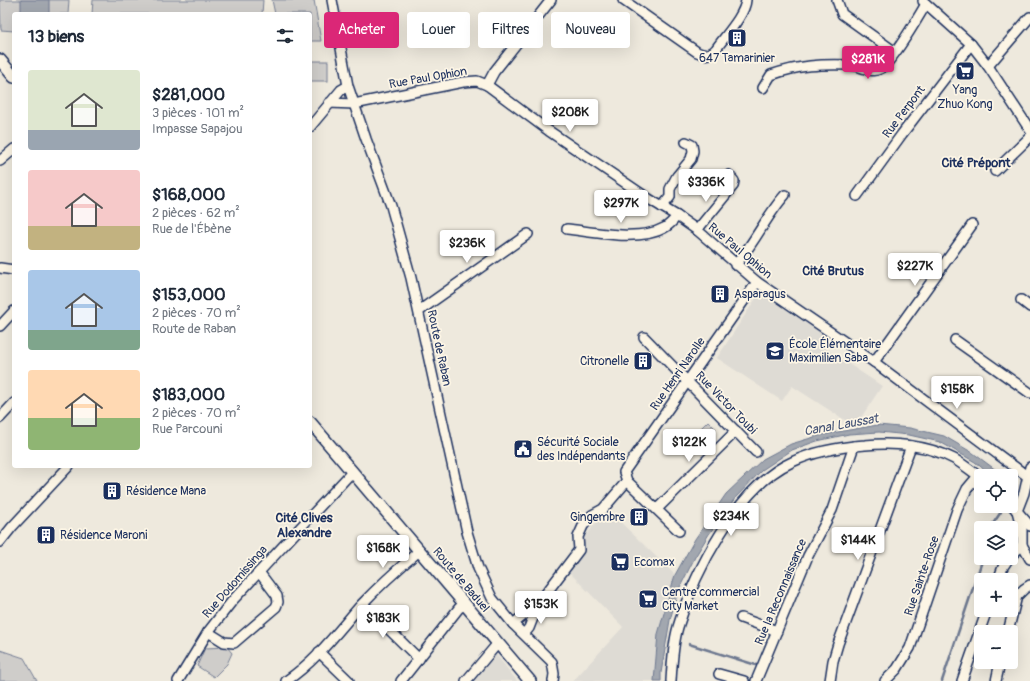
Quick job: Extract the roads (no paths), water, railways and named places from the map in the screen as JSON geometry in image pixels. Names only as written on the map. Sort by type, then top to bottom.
[{"type":"main road","points":[[1,61],[12,75]]},
{"type":"main road","name":"Route de Baduel","points":[[312,424],[530,681]]},
{"type":"street","name":"Route de Raban","points":[[332,0],[348,86],[391,206],[411,278],[467,532],[478,568],[492,598],[513,624],[552,662],[554,674],[553,681]]},
{"type":"street","points":[[488,85],[494,72],[551,0]]},
{"type":"street","points":[[623,0],[697,52],[712,54],[742,13],[746,0]]},
{"type":"street","points":[[836,0],[842,14],[896,52]]},
{"type":"street","points":[[763,88],[771,75],[808,65],[852,65],[874,71],[881,69],[896,52],[924,2],[971,44],[988,66],[1030,130]]},
{"type":"street","points":[[988,66],[1030,17]]},
{"type":"street","name":"Rue Perpont","points":[[857,196],[971,44]]},
{"type":"street","name":"Rue Paul Ophion","points":[[329,103],[354,104],[464,82],[477,81],[488,85],[549,131],[648,199],[697,230],[756,282],[874,362],[1029,471]]},
{"type":"street","points":[[312,124],[341,90],[348,86]]},
{"type":"street","points":[[995,171],[1030,137]]},
{"type":"street","points":[[662,207],[670,197],[670,188],[677,176],[691,159],[693,151],[692,145],[686,142]]},
{"type":"street","points":[[0,161],[12,151]]},
{"type":"street","points":[[697,230],[733,186],[734,181],[729,175]]},
{"type":"street","points":[[735,265],[765,224],[777,204],[785,195]]},
{"type":"street","points":[[567,229],[632,236],[663,229],[671,224],[677,216]]},
{"type":"street","points":[[874,362],[972,225]]},
{"type":"street","points":[[418,311],[528,234]]},
{"type":"street","points":[[1,268],[12,270]]},
{"type":"street","name":"Rue Henri Narolle","points":[[627,480],[624,472],[688,382],[756,282]]},
{"type":"street","points":[[1021,300],[1030,306]]},
{"type":"street","points":[[0,326],[12,313]]},
{"type":"street","name":"Rue Victor Toubi","points":[[644,337],[756,452]]},
{"type":"street","points":[[955,340],[1030,393]]},
{"type":"street","points":[[0,418],[12,405]]},
{"type":"street","points":[[657,509],[736,431]]},
{"type":"street","points":[[671,681],[678,629],[688,598],[711,550],[732,516],[748,496],[767,477],[791,462],[824,450],[882,443],[911,446],[938,453],[954,459],[974,473]]},
{"type":"street","name":"Rue la Reconnaissance","points":[[756,681],[808,556],[832,510],[854,446]]},
{"type":"street","points":[[830,681],[833,661],[838,644],[911,446]]},
{"type":"street","points":[[0,542],[67,468]]},
{"type":"street","points":[[1018,502],[1024,493],[1029,471]]},
{"type":"street","name":"Rue Dodomissinga","points":[[178,681],[208,632],[233,600],[352,472]]},
{"type":"street","points":[[513,624],[538,604],[579,550],[578,537],[584,526],[592,515],[603,509],[627,480],[679,531]]},
{"type":"street","name":"Rue Sainte-Rose","points":[[885,681],[897,669],[910,648],[957,510],[967,489],[974,482]]},
{"type":"street","points":[[1018,512],[1030,526]]},
{"type":"street","points":[[1016,513],[1030,559]]},
{"type":"street","points":[[286,681],[296,675],[320,652],[363,604],[419,551]]},
{"type":"street","points":[[208,632],[224,642],[234,643],[276,607],[278,602],[276,596],[259,572]]},
{"type":"street","points":[[1018,593],[1030,585]]},
{"type":"street","points":[[363,604],[419,659]]},
{"type":"street","points":[[524,634],[529,628],[538,604]]},
{"type":"street","points":[[401,681],[459,608],[465,605]]},
{"type":"street","points":[[962,681],[985,617]]},
{"type":"street","points":[[741,618],[777,631]]},
{"type":"street","points":[[466,681],[498,643]]},
{"type":"street","points":[[320,652],[349,681]]},
{"type":"street","points":[[996,681],[999,669]]},
{"type":"street","points":[[719,674],[744,681]]},
{"type":"waterway","points":[[995,521],[1000,513]]},
{"type":"waterway","points":[[942,681],[981,565]]},
{"type":"waterway","points":[[689,644],[756,665]]},
{"type":"place","name":"647 Tamarinier","points":[[737,38]]},
{"type":"place","name":"Yang Zhuo Kong","points":[[965,71]]},
{"type":"place","name":"Asparagus","points":[[720,294]]},
{"type":"place","name":"École Élémentaire Maximilien Saba","points":[[775,351]]},
{"type":"place","name":"Citronelle","points":[[643,361]]},
{"type":"place","name":"Sécurité Sociale des Indépendants","points":[[523,449]]},
{"type":"place","name":"Résidence Mana","points":[[112,491]]},
{"type":"place","name":"Gingembre","points":[[639,517]]},
{"type":"place","name":"Résidence Maroni","points":[[46,535]]},
{"type":"place","name":"Ecomax","points":[[620,562]]},
{"type":"place","name":"Centre commercial City Market","points":[[648,599]]},
{"type":"district","name":"Cité Prépont","points":[[976,163]]},
{"type":"district","name":"Cité Brutus","points":[[833,271]]},
{"type":"district","name":"Cité Clives Alexandre","points":[[304,526]]},
{"type":"water label","name":"Canal Laussat","points":[[841,425]]}]
